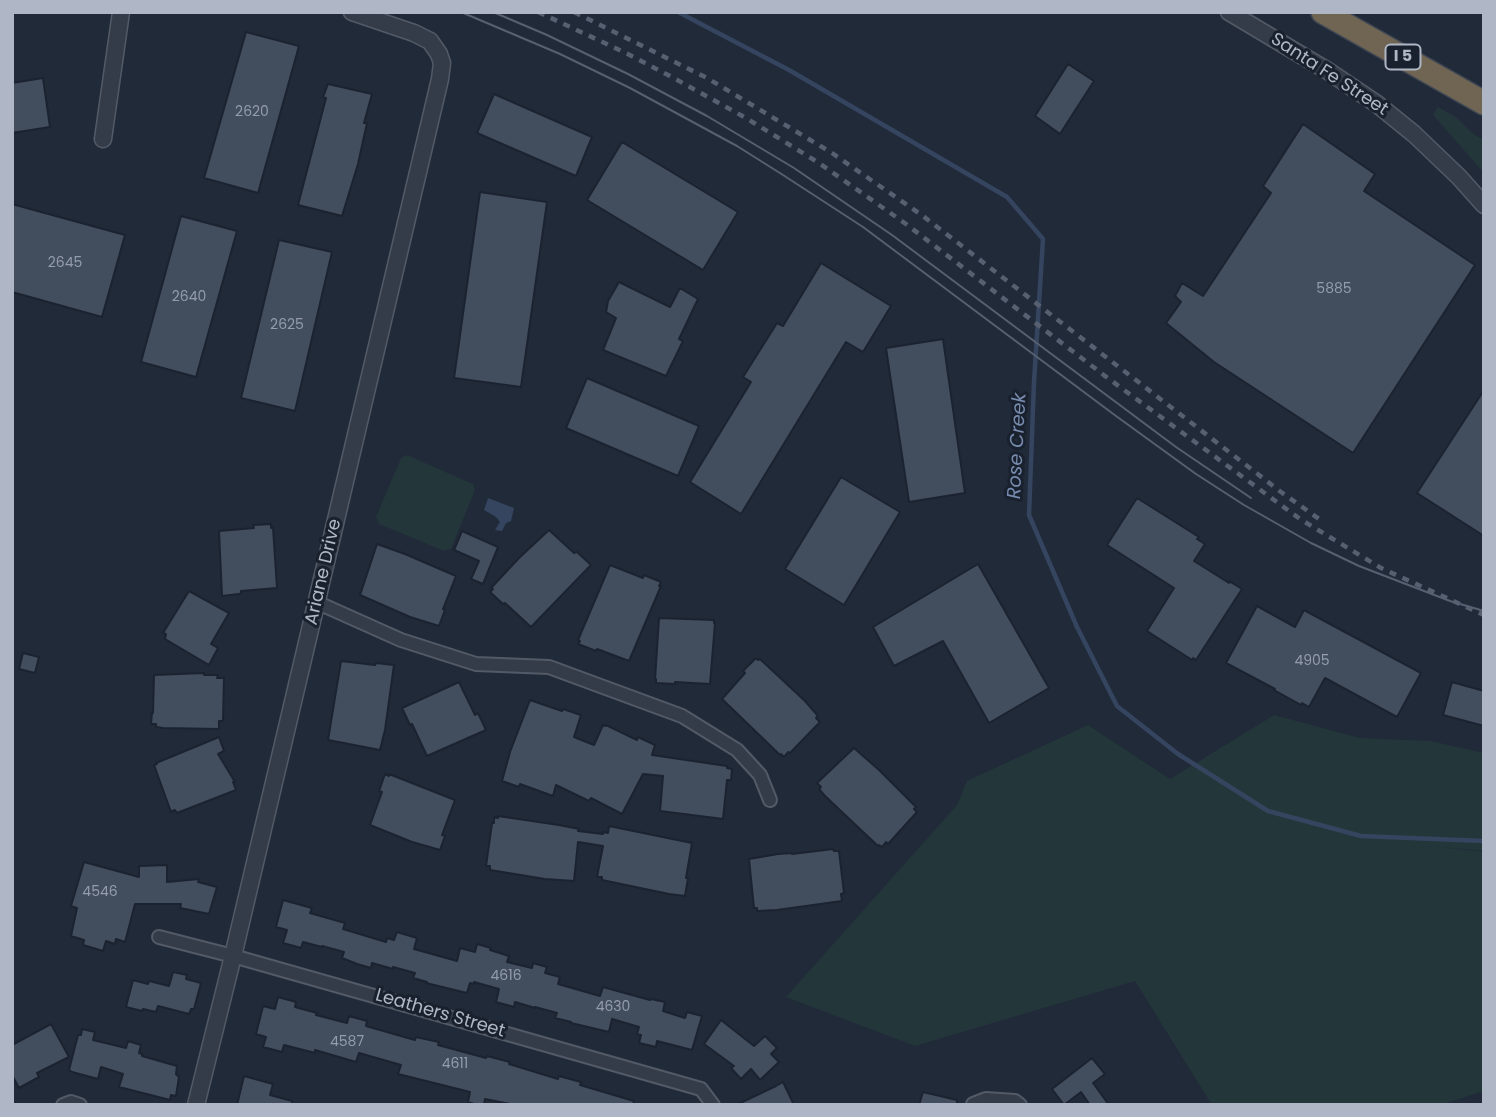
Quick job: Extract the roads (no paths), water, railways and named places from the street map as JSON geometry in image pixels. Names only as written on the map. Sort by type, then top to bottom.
[{"type":"highway","name":"I 5","points":[[1322,12],[1484,103]]},
{"type":"street","points":[[103,139],[121,12]]},
{"type":"street","name":"Ariane Drive","points":[[196,1105],[440,79],[442,63],[430,41],[352,12]]},
{"type":"street","name":"Santa Fe Street","points":[[1229,12],[1328,71],[1377,104],[1459,177],[1484,205]]},
{"type":"street","points":[[316,602],[401,640],[476,664],[550,667],[681,716],[737,750],[760,775],[770,800]]},
{"type":"street","name":"Leathers Street","points":[[159,937],[701,1089],[713,1105]]},
{"type":"street","points":[[973,1104],[986,1099],[1015,1101],[1020,1105]]},
{"type":"street","points":[[63,1105],[71,1102],[80,1105]]},
{"type":"water","points":[[488,498],[514,508],[511,521],[506,523],[502,531],[495,530],[500,522],[484,510]]},
{"type":"waterway","name":"Rose Creek","points":[[678,12],[789,70],[1007,197],[1043,239],[1029,515],[1077,627],[1117,706],[1178,754],[1268,811],[1361,836],[1484,841]]},
{"type":"tram line","points":[[461,12],[560,54],[630,88],[737,146],[863,227],[1116,416],[1244,505],[1311,543],[1359,566],[1450,601],[1484,611]]},
{"type":"tram line","points":[[493,12],[628,74],[707,116],[794,168],[892,235],[1176,447],[1251,498]]},
{"type":"railway","points":[[538,12],[670,76],[819,163],[906,224],[1105,376],[1300,519],[1381,568],[1484,615]]},
{"type":"railway","points":[[574,12],[707,78],[832,153],[923,216],[1322,521]]}]
